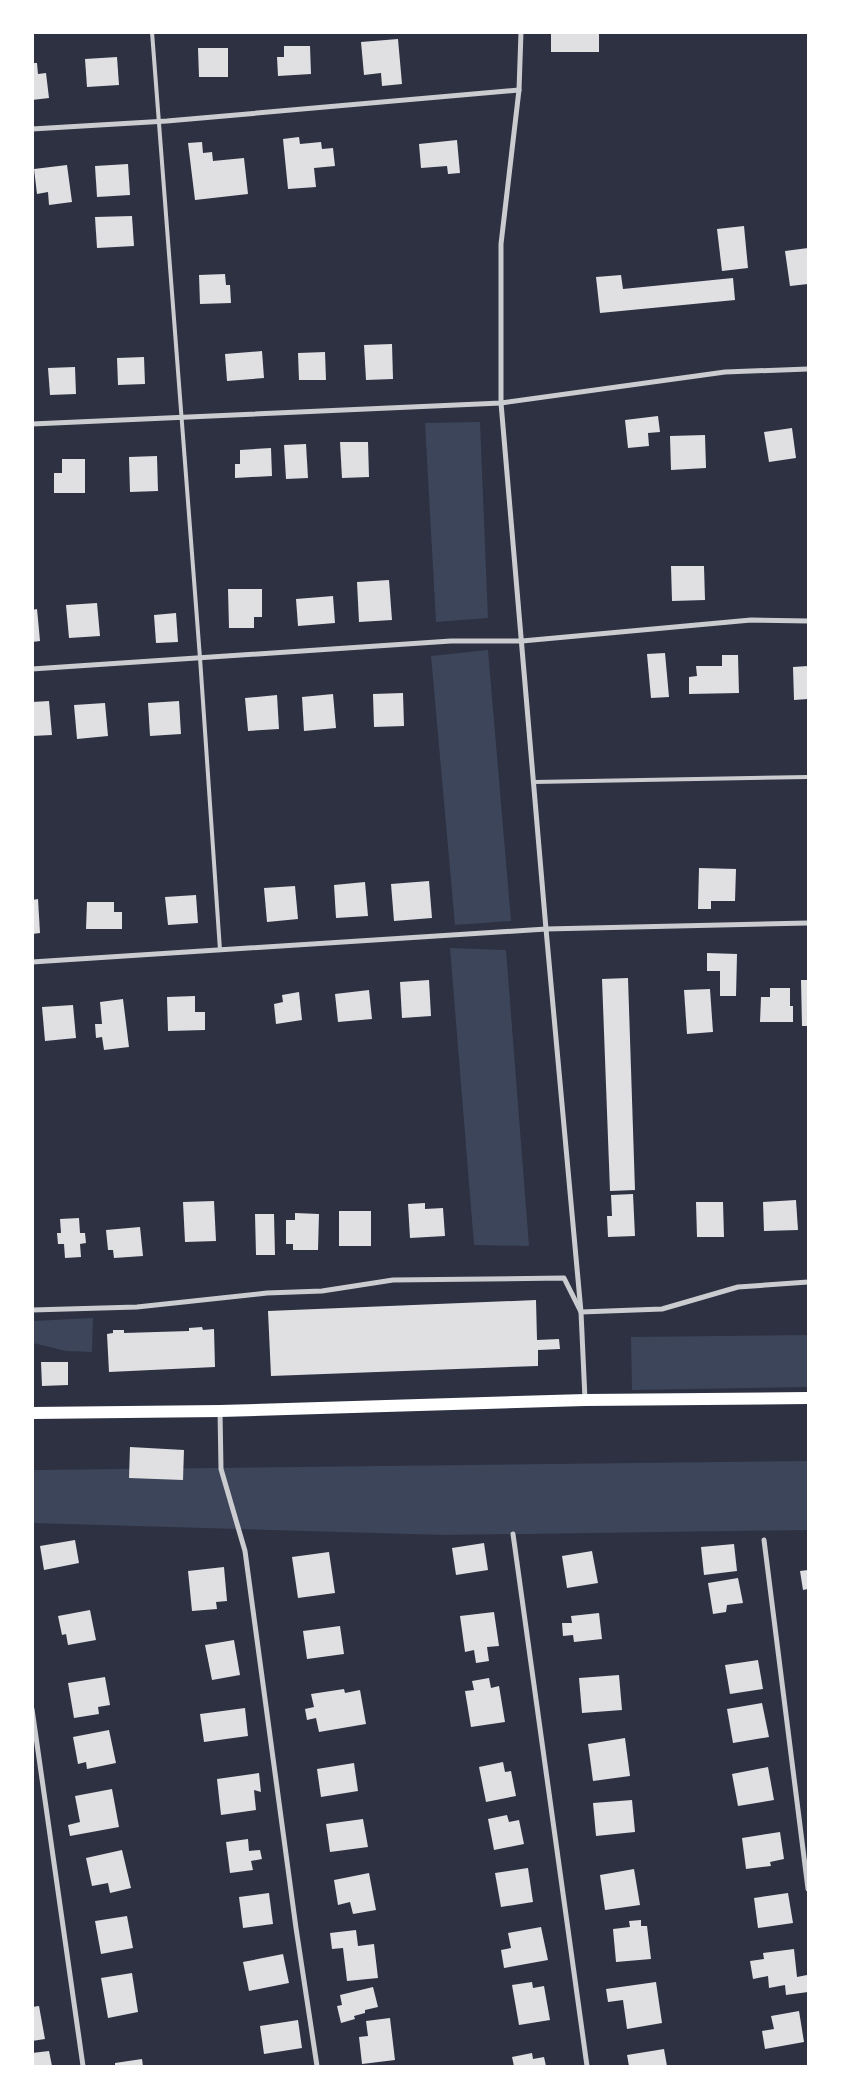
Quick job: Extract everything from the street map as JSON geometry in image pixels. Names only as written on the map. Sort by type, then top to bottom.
[{"type":"main road","points":[[32,1413],[220,1411],[585,1400],[808,1398]]},
{"type":"street","points":[[521,32],[519,90],[500,244],[501,404],[581,1312],[585,1400]]},
{"type":"street","points":[[32,129],[158,121],[519,90]]},
{"type":"street","points":[[32,424],[501,404],[725,372],[808,369]]},
{"type":"street","points":[[32,669],[451,641],[522,641],[751,620],[808,621]]},
{"type":"street","points":[[32,962],[546,929],[808,923]]},
{"type":"street","points":[[32,1310],[137,1307],[267,1293],[322,1291],[393,1280],[564,1278],[581,1312]]},
{"type":"street","points":[[581,1312],[662,1309],[738,1287],[808,1282]]},
{"type":"street","points":[[220,1411],[221,1469],[245,1550],[296,1928],[317,2066]]},
{"type":"street","points":[[513,1534],[587,2066]]},
{"type":"street","points":[[764,1540],[808,1889]]},
{"type":"street","points":[[32,1709],[83,2066]]},
{"type":"lane","points":[[152,32],[200,658],[220,950]]},
{"type":"lane","points":[[534,782],[808,777]]},
{"type":"shaded area","points":[[480,422],[488,618],[436,622],[425,423]]},
{"type":"shaded area","points":[[488,650],[511,921],[455,925],[431,656]]},
{"type":"shaded area","points":[[450,948],[506,950],[529,1246],[474,1245]]},
{"type":"shaded area","points":[[93,1318],[92,1352],[66,1351],[33,1343],[33,1321]]},
{"type":"shaded area","points":[[808,1335],[808,1387],[632,1390],[631,1337]]},
{"type":"shaded area","points":[[808,1461],[808,1530],[445,1535],[33,1523],[32,1470]]},
{"type":"building","points":[[551,32],[599,32],[599,52],[551,52]]},
{"type":"building","points":[[398,39],[402,84],[382,86],[381,73],[364,75],[361,42]]},
{"type":"building","points":[[284,46],[310,46],[311,74],[278,76],[277,57],[284,57]]},
{"type":"building","points":[[198,48],[228,48],[228,77],[199,77]]},
{"type":"building","points":[[117,57],[119,85],[87,87],[85,59]]},
{"type":"building","points":[[32,63],[37,63],[38,74],[46,73],[49,98],[32,100]]},
{"type":"building","points":[[299,137],[300,144],[321,142],[322,149],[333,148],[335,166],[314,168],[316,187],[288,189],[283,139]]},
{"type":"building","points":[[457,140],[460,173],[448,174],[447,166],[421,168],[419,144]]},
{"type":"building","points":[[202,142],[203,153],[212,152],[213,161],[244,158],[248,194],[195,200],[188,143]]},
{"type":"building","points":[[128,164],[130,195],[97,197],[95,166]]},
{"type":"building","points":[[67,165],[72,202],[49,205],[48,192],[37,194],[34,169]]},
{"type":"building","points":[[132,216],[134,246],[97,248],[95,217]]},
{"type":"building","points":[[744,226],[748,268],[722,271],[717,229]]},
{"type":"building","points":[[808,248],[808,284],[790,286],[785,251]]},
{"type":"building","points":[[225,274],[226,285],[230,285],[231,303],[200,304],[199,275]]},
{"type":"building","points":[[621,275],[623,289],[733,278],[735,300],[600,313],[596,277]]},
{"type":"building","points":[[392,344],[393,379],[366,380],[364,345]]},
{"type":"building","points":[[262,351],[264,378],[227,381],[225,354]]},
{"type":"building","points":[[325,352],[326,380],[299,380],[298,353]]},
{"type":"building","points":[[144,357],[145,384],[118,385],[117,358]]},
{"type":"building","points":[[75,367],[76,394],[50,395],[48,368]]},
{"type":"building","points":[[658,416],[660,432],[648,433],[649,446],[628,448],[625,420]]},
{"type":"building","points":[[792,428],[796,458],[769,462],[764,432]]},
{"type":"building","points":[[705,435],[706,468],[671,470],[670,436]]},
{"type":"building","points":[[340,442],[368,442],[369,477],[342,478]]},
{"type":"building","points":[[306,444],[308,478],[286,479],[284,445]]},
{"type":"building","points":[[271,448],[272,476],[235,478],[235,464],[240,464],[240,450]]},
{"type":"building","points":[[157,456],[158,491],[130,492],[129,457]]},
{"type":"building","points":[[62,459],[85,459],[85,493],[54,493],[54,473],[62,473]]},
{"type":"building","points":[[671,566],[704,566],[705,600],[672,601]]},
{"type":"building","points":[[389,580],[392,620],[359,622],[357,582]]},
{"type":"building","points":[[228,589],[262,589],[262,617],[254,617],[254,628],[229,628]]},
{"type":"building","points":[[333,596],[335,623],[298,626],[296,599]]},
{"type":"building","points":[[97,603],[100,636],[69,638],[66,605]]},
{"type":"building","points":[[37,609],[40,641],[32,642],[32,610]]},
{"type":"building","points":[[176,613],[178,642],[156,643],[154,615]]},
{"type":"building","points":[[665,653],[669,697],[651,698],[647,654]]},
{"type":"building","points":[[722,655],[738,655],[739,693],[689,694],[689,677],[697,676],[696,666],[722,666]]},
{"type":"building","points":[[808,666],[808,699],[794,700],[793,667]]},
{"type":"building","points":[[403,693],[404,726],[374,727],[373,694]]},
{"type":"building","points":[[333,694],[336,728],[304,731],[302,697]]},
{"type":"building","points":[[277,695],[279,729],[248,731],[245,698]]},
{"type":"building","points":[[49,701],[52,735],[32,736],[32,702]]},
{"type":"building","points":[[179,701],[181,734],[150,736],[148,703]]},
{"type":"building","points":[[105,703],[108,736],[77,739],[74,705]]},
{"type":"building","points":[[699,868],[736,869],[735,901],[711,901],[711,909],[698,909]]},
{"type":"building","points":[[429,881],[432,918],[394,921],[391,884]]},
{"type":"building","points":[[365,882],[368,916],[336,918],[334,885]]},
{"type":"building","points":[[295,886],[298,919],[267,922],[264,888]]},
{"type":"building","points":[[196,895],[198,923],[168,925],[165,897]]},
{"type":"building","points":[[38,899],[40,933],[32,934],[32,900]]},
{"type":"building","points":[[87,902],[114,902],[114,912],[122,912],[122,929],[86,929]]},
{"type":"building","points":[[707,953],[737,954],[736,996],[720,996],[720,971],[707,971]]},
{"type":"building","points":[[628,978],[635,1190],[610,1191],[602,979]]},
{"type":"building","points":[[429,980],[431,1016],[402,1018],[400,982]]},
{"type":"building","points":[[801,980],[808,980],[808,1026],[802,1026]]},
{"type":"building","points":[[770,988],[790,988],[790,1006],[793,1006],[793,1022],[760,1022],[761,997],[770,997]]},
{"type":"building","points":[[710,989],[713,1032],[687,1034],[684,990]]},
{"type":"building","points":[[369,990],[372,1019],[338,1022],[335,994]]},
{"type":"building","points":[[299,992],[302,1020],[276,1024],[274,1004],[283,1002],[282,995]]},
{"type":"building","points":[[195,996],[195,1012],[205,1012],[205,1030],[168,1031],[167,997]]},
{"type":"building","points":[[123,999],[129,1047],[104,1050],[102,1037],[96,1038],[95,1024],[102,1024],[100,1002]]},
{"type":"building","points":[[73,1005],[76,1038],[45,1041],[42,1007]]},
{"type":"building","points":[[633,1194],[635,1236],[608,1237],[607,1216],[612,1216],[611,1195]]},
{"type":"building","points":[[796,1200],[798,1230],[764,1231],[763,1202]]},
{"type":"building","points":[[214,1201],[216,1241],[185,1242],[183,1202]]},
{"type":"building","points":[[696,1202],[723,1202],[724,1237],[697,1237]]},
{"type":"building","points":[[425,1203],[425,1209],[443,1208],[445,1236],[410,1238],[408,1204]]},
{"type":"building","points":[[339,1211],[371,1211],[371,1246],[339,1246]]},
{"type":"building","points":[[295,1213],[319,1214],[318,1250],[293,1250],[293,1244],[286,1244],[286,1220],[295,1220]]},
{"type":"building","points":[[255,1214],[274,1214],[275,1255],[256,1255]]},
{"type":"building","points":[[79,1218],[80,1233],[85,1233],[86,1243],[80,1244],[81,1257],[65,1258],[64,1244],[58,1244],[57,1233],[61,1233],[60,1219]]},
{"type":"building","points":[[140,1227],[143,1256],[114,1258],[113,1250],[108,1250],[106,1230]]},
{"type":"building","points":[[536,1300],[537,1340],[559,1339],[560,1349],[538,1350],[538,1366],[271,1376],[268,1311]]},
{"type":"building","points":[[202,1327],[203,1330],[214,1329],[215,1367],[109,1372],[107,1334],[113,1333],[113,1330],[124,1330],[124,1333],[189,1331],[189,1328]]},
{"type":"building","points":[[41,1362],[68,1362],[68,1385],[42,1386]]},
{"type":"building","points":[[130,1447],[184,1450],[183,1480],[129,1478]]},
{"type":"building","points":[[75,1540],[79,1563],[44,1570],[40,1546]]},
{"type":"building","points":[[484,1543],[488,1570],[456,1575],[452,1548]]},
{"type":"building","points":[[734,1544],[737,1571],[704,1575],[701,1547]]},
{"type":"building","points":[[592,1551],[598,1583],[567,1588],[562,1556]]},
{"type":"building","points":[[329,1552],[335,1593],[298,1598],[292,1557]]},
{"type":"building","points":[[224,1567],[227,1601],[216,1602],[217,1609],[192,1611],[188,1571]]},
{"type":"building","points":[[808,1570],[808,1589],[803,1590],[800,1571]]},
{"type":"building","points":[[738,1578],[743,1603],[727,1605],[726,1612],[713,1614],[708,1583]]},
{"type":"building","points":[[90,1610],[96,1640],[68,1645],[66,1634],[62,1635],[58,1616]]},
{"type":"building","points":[[494,1612],[499,1646],[487,1647],[489,1661],[476,1663],[474,1650],[465,1652],[460,1616]]},
{"type":"building","points":[[599,1613],[602,1639],[574,1642],[573,1635],[563,1636],[562,1623],[572,1623],[571,1616]]},
{"type":"building","points":[[340,1626],[344,1654],[307,1659],[303,1631]]},
{"type":"building","points":[[234,1640],[240,1675],[212,1680],[205,1645]]},
{"type":"building","points":[[758,1660],[763,1689],[730,1694],[725,1665]]},
{"type":"building","points":[[619,1675],[622,1710],[582,1713],[579,1678]]},
{"type":"building","points":[[105,1677],[110,1705],[98,1707],[99,1714],[74,1718],[68,1683]]},
{"type":"building","points":[[489,1678],[491,1688],[499,1686],[505,1722],[471,1727],[465,1691],[474,1690],[472,1681]]},
{"type":"building","points":[[344,1689],[345,1693],[360,1690],[366,1724],[319,1732],[316,1718],[307,1720],[305,1709],[314,1707],[311,1694]]},
{"type":"building","points":[[762,1703],[769,1737],[733,1743],[727,1709]]},
{"type":"building","points":[[245,1708],[248,1736],[204,1742],[200,1714]]},
{"type":"building","points":[[109,1730],[116,1763],[87,1769],[86,1762],[78,1764],[73,1737]]},
{"type":"building","points":[[625,1738],[630,1776],[593,1781],[588,1744]]},
{"type":"building","points":[[503,1762],[505,1772],[511,1771],[516,1796],[486,1802],[479,1767]]},
{"type":"building","points":[[354,1763],[358,1791],[321,1797],[317,1769]]},
{"type":"building","points":[[768,1767],[774,1800],[738,1806],[732,1774]]},
{"type":"building","points":[[259,1773],[261,1792],[254,1790],[256,1810],[221,1815],[217,1779]]},
{"type":"building","points":[[112,1789],[119,1827],[70,1836],[68,1825],[80,1822],[75,1796]]},
{"type":"building","points":[[632,1800],[635,1832],[596,1836],[593,1803]]},
{"type":"building","points":[[507,1815],[509,1822],[519,1820],[524,1844],[494,1850],[488,1819]]},
{"type":"building","points":[[363,1819],[368,1847],[330,1852],[326,1824]]},
{"type":"building","points":[[780,1832],[784,1859],[770,1862],[771,1866],[746,1869],[742,1838]]},
{"type":"building","points":[[248,1839],[249,1851],[260,1850],[262,1859],[251,1861],[253,1870],[230,1873],[226,1842]]},
{"type":"building","points":[[122,1850],[131,1888],[110,1893],[108,1883],[92,1886],[86,1858]]},
{"type":"building","points":[[528,1868],[533,1902],[501,1907],[495,1873]]},
{"type":"building","points":[[634,1869],[640,1905],[605,1910],[600,1875]]},
{"type":"building","points":[[369,1873],[376,1910],[353,1914],[350,1902],[338,1905],[334,1880]]},
{"type":"building","points":[[269,1893],[273,1924],[243,1928],[239,1897]]},
{"type":"building","points":[[788,1893],[793,1923],[758,1928],[754,1898]]},
{"type":"building","points":[[127,1916],[133,1948],[101,1954],[95,1921]]},
{"type":"building","points":[[641,1920],[641,1926],[647,1926],[651,1959],[616,1962],[613,1929],[630,1927],[629,1921]]},
{"type":"building","points":[[541,1927],[548,1960],[504,1968],[501,1950],[511,1948],[508,1933]]},
{"type":"building","points":[[356,1930],[358,1946],[374,1944],[378,1978],[347,1981],[343,1948],[332,1949],[330,1933]]},
{"type":"building","points":[[794,1949],[797,1977],[807,1975],[808,1992],[786,1995],[785,1985],[769,1988],[768,1976],[753,1979],[750,1961],[764,1959],[763,1953]]},
{"type":"building","points":[[283,1954],[289,1983],[249,1991],[243,1962]]},
{"type":"building","points":[[132,1973],[138,2012],[108,2018],[101,1978]]},
{"type":"building","points":[[532,1982],[533,1988],[544,1986],[550,2020],[519,2025],[512,1985]]},
{"type":"building","points":[[656,1982],[662,2023],[627,2029],[623,2000],[608,2002],[606,1989]]},
{"type":"building","points":[[373,1987],[378,2007],[365,2010],[365,2013],[354,2016],[355,2019],[341,2023],[337,2006],[342,2005],[340,1995]]},
{"type":"building","points":[[39,2006],[45,2039],[32,2041],[32,2007]]},
{"type":"building","points":[[799,2011],[804,2042],[765,2049],[762,2031],[774,2029],[771,2016]]},
{"type":"building","points":[[390,2018],[395,2060],[362,2064],[359,2037],[368,2036],[366,2021]]},
{"type":"building","points":[[298,2020],[302,2048],[264,2054],[260,2026]]},
{"type":"building","points":[[664,2049],[667,2066],[629,2066],[627,2055]]},
{"type":"building","points":[[49,2051],[52,2066],[32,2066],[32,2053]]},
{"type":"building","points":[[532,2053],[533,2059],[544,2057],[546,2066],[514,2066],[512,2057]]},
{"type":"building","points":[[142,2059],[143,2066],[115,2066],[115,2063]]}]
